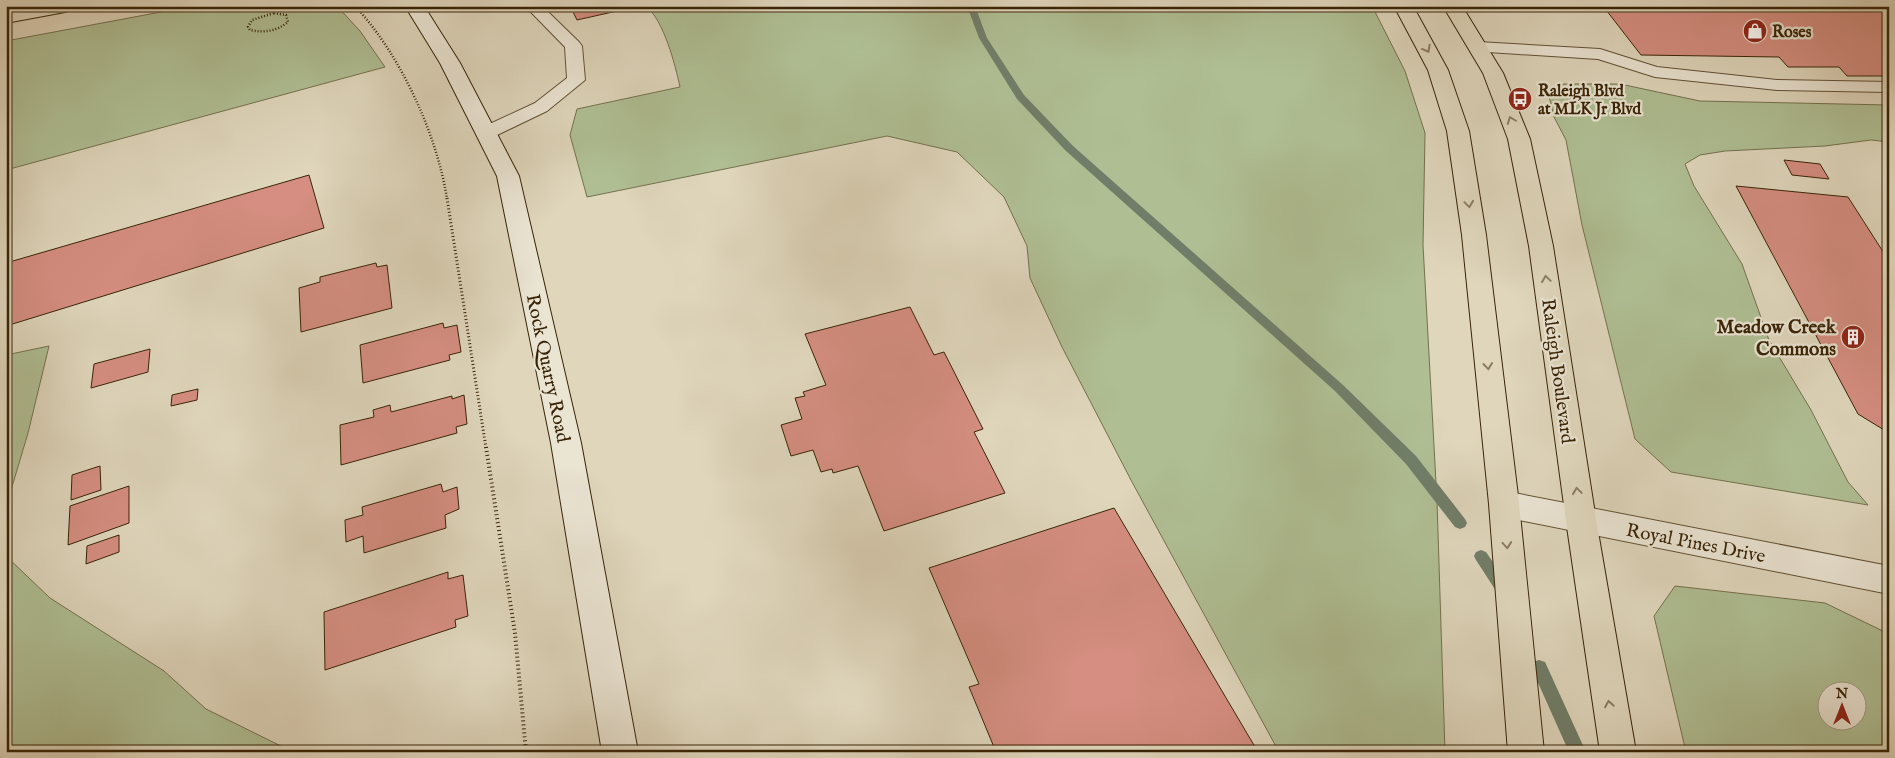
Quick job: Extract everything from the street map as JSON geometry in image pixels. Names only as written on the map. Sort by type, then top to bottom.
[{"type":"main road","points":[[6,17],[65,6]]},
{"type":"main road","name":"Rock Quarry Road","points":[[414,6],[450,63],[508,176],[562,424],[620,752]]},
{"type":"main road","points":[[1403,6],[1438,70],[1458,132],[1474,235],[1504,504],[1526,752]]},
{"type":"main road","name":"Raleigh Boulevard","points":[[1452,6],[1493,73],[1519,138],[1541,246],[1581,520],[1618,752]]},
{"type":"main road","name":"Royal Pines Drive","points":[[1504,504],[1889,580]]},
{"type":"lane","points":[[486,133],[541,107],[576,80],[574,46],[533,6]]},
{"type":"lane","points":[[1478,47],[1600,54],[1655,72],[1777,85],[1889,87]]},
{"type":"path","points":[[355,6],[372,24],[416,97],[444,177],[515,633],[526,752]]},
{"type":"path","points":[[266,14],[281,14],[288,18],[284,25],[271,31],[256,32],[248,28],[252,20],[266,14]]},
{"type":"green space","points":[[193,6],[337,6],[360,31],[385,67],[6,170],[6,41]]},
{"type":"green space","points":[[646,6],[1372,6],[1405,71],[1425,133],[1423,245],[1437,501],[1445,752],[1279,752],[1132,482],[1062,347],[1030,278],[1027,246],[1004,197],[957,152],[887,136],[587,197],[570,135],[577,109],[680,87],[672,55],[663,32]]},
{"type":"green space","points":[[1563,84],[1620,84],[1700,101],[1889,105],[1889,142],[1871,140],[1825,146],[1725,151],[1700,155],[1685,164],[1694,186],[1742,264],[1769,340],[1811,410],[1848,482],[1868,505],[1671,472],[1635,439],[1582,225],[1566,140],[1554,117],[1549,96]]},
{"type":"green space","points":[[49,346],[28,433],[6,507],[6,355]]},
{"type":"green space","points":[[6,556],[50,598],[164,671],[206,709],[293,752],[6,752]]},
{"type":"green space","points":[[1675,586],[1825,603],[1889,634],[1889,752],[1686,752],[1654,616]]},
{"type":"building","points":[[570,6],[624,6],[626,9],[577,20]]},
{"type":"building","name":"Roses","points":[[1603,6],[1889,6],[1889,76],[1847,76],[1839,67],[1788,67],[1779,57],[1641,55]]},
{"type":"building","points":[[1784,160],[1820,164],[1829,179],[1792,175]]},
{"type":"building","points":[[309,175],[324,228],[6,326],[6,263]]},
{"type":"building","name":"Meadow Creek Commons","points":[[1736,186],[1848,197],[1889,261],[1889,433],[1858,414]]},
{"type":"building","points":[[376,263],[377,267],[387,265],[392,308],[301,332],[299,288],[320,282],[320,277]]},
{"type":"building","points":[[910,307],[934,355],[944,352],[983,429],[974,432],[1005,493],[884,531],[858,466],[833,473],[832,469],[821,472],[813,450],[791,456],[781,425],[802,419],[795,398],[805,396],[803,392],[826,385],[805,334]]},
{"type":"building","points":[[443,323],[444,328],[457,325],[461,352],[449,355],[450,360],[363,383],[360,345]]},
{"type":"building","points":[[150,349],[148,372],[91,388],[94,364]]},
{"type":"building","points":[[198,389],[197,400],[171,406],[172,395]]},
{"type":"building","points":[[464,395],[467,424],[456,427],[457,433],[341,465],[340,425],[374,417],[373,410],[390,405],[391,412],[452,396],[452,399]]},
{"type":"building","points":[[100,466],[101,490],[71,500],[72,475]]},
{"type":"building","points":[[441,484],[443,492],[457,487],[459,509],[445,515],[446,528],[364,553],[363,536],[346,542],[345,520],[363,515],[362,507]]},
{"type":"building","points":[[129,486],[129,523],[68,545],[70,506]]},
{"type":"building","points":[[1114,508],[1258,752],[996,752],[969,687],[979,684],[929,568]]},
{"type":"building","points":[[119,535],[119,552],[86,564],[87,546]]},
{"type":"building","points":[[448,572],[448,579],[463,575],[468,616],[455,620],[456,627],[325,670],[324,612]]},
{"type":"waterway","points":[[971,6],[983,38],[1020,97],[1069,148],[1339,388],[1411,460],[1460,523]]},
{"type":"waterway","points":[[1481,556],[1503,589]]},
{"type":"waterway","points":[[1539,667],[1578,752]]},
{"type":"place","name":"Roses","points":[[1755,31]]},
{"type":"place","name":"Raleigh Blvd at MLK Jr Blvd","points":[[1520,99]]},
{"type":"place","name":"Meadow Creek Commons","points":[[1853,337]]}]
